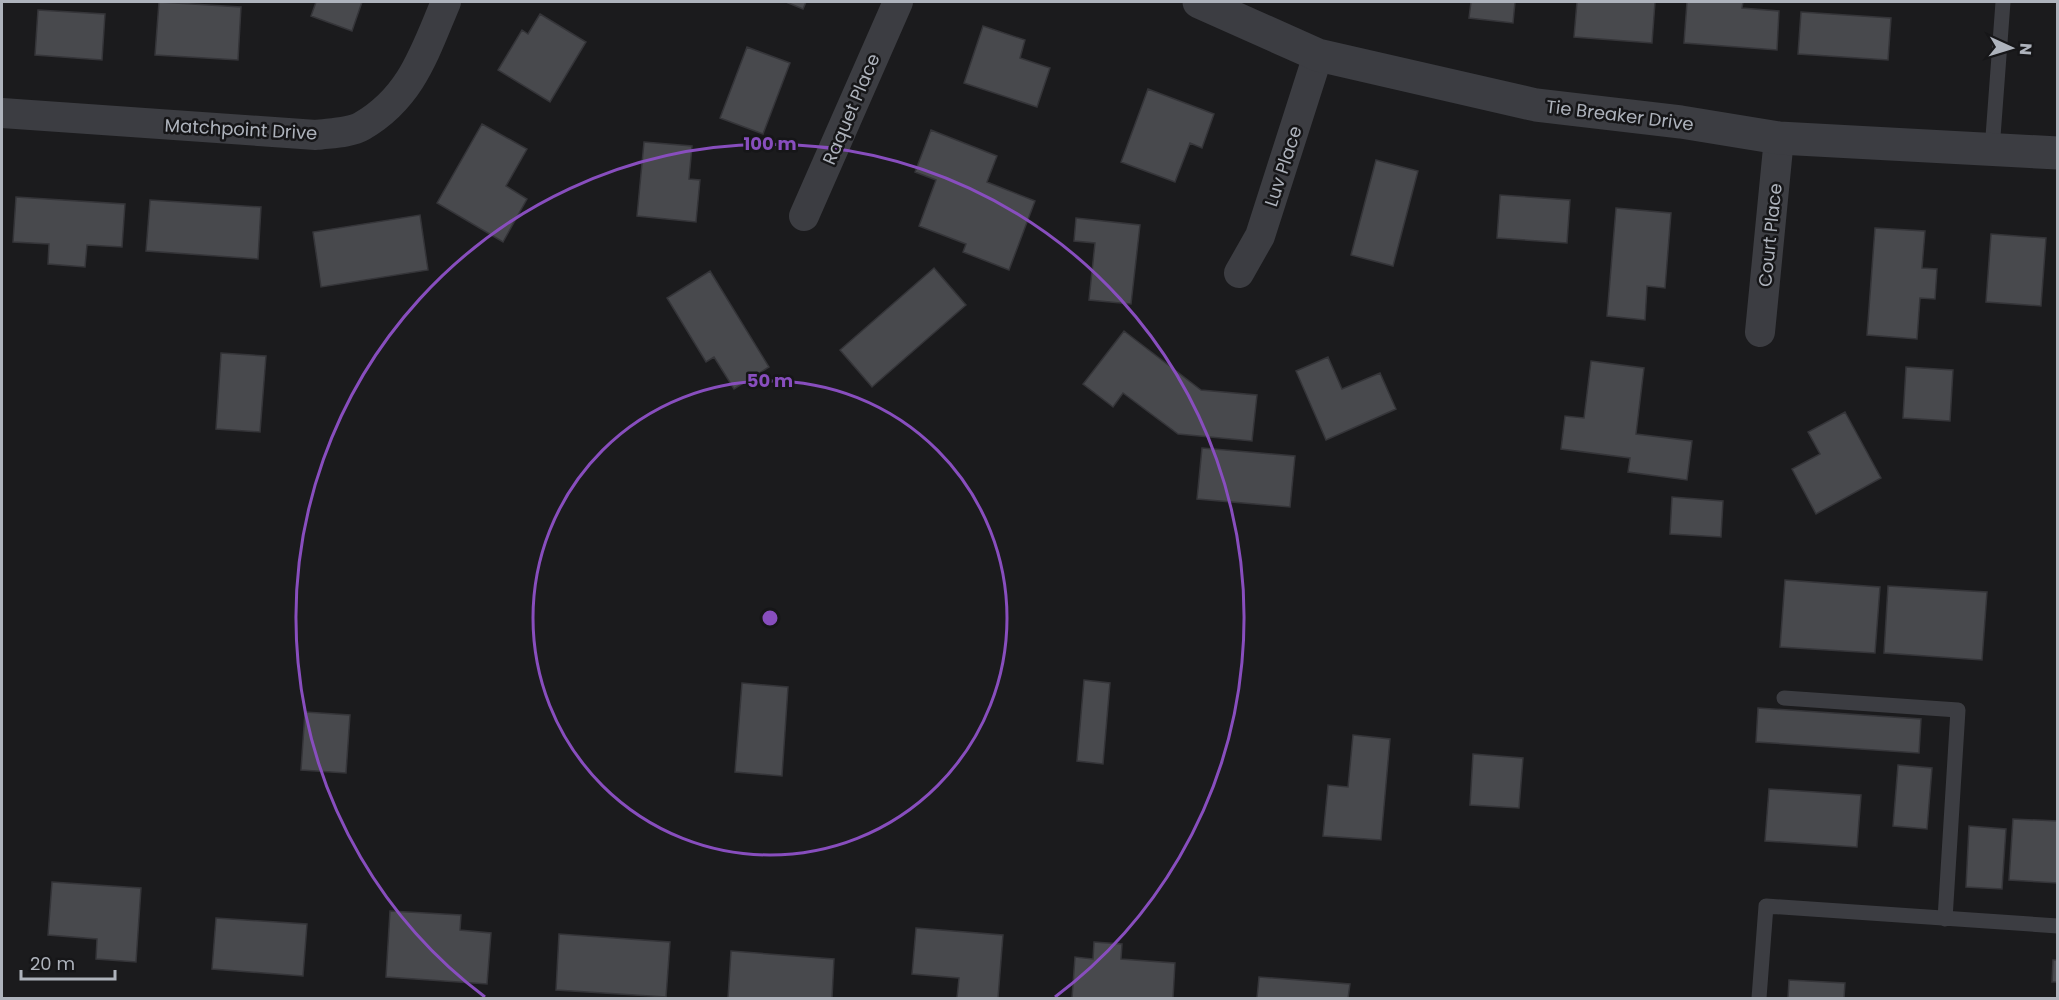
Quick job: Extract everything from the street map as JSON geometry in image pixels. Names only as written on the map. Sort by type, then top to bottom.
[{"type":"street","name":"Matchpoint Drive","points":[[2,113],[316,135],[361,127],[396,98],[415,76],[446,2]]},
{"type":"street","name":"Raquet Place","points":[[804,216],[898,2]]},
{"type":"street","name":"Tie Breaker Drive","points":[[1199,2],[1318,55],[1536,105],[1681,122],[1779,138],[2058,153]]},
{"type":"street","name":"Luv Place","points":[[1239,273],[1260,236],[1318,55]]},
{"type":"street","name":"Court Place","points":[[1760,332],[1779,138]]},
{"type":"lane","points":[[1992,150],[2003,2]]},
{"type":"lane","points":[[1785,698],[1958,710],[1945,919]]},
{"type":"lane","points":[[1759,999],[1766,906],[2058,926]]},
{"type":"building","points":[[159,2],[241,7],[238,60],[155,55]]},
{"type":"building","points":[[316,2],[362,2],[352,31],[311,16]]},
{"type":"building","points":[[786,2],[806,2],[803,9]]},
{"type":"building","points":[[1471,2],[1515,2],[1513,23],[1469,18]]},
{"type":"building","points":[[1577,2],[1655,2],[1652,43],[1574,37]]},
{"type":"building","points":[[1687,2],[1743,2],[1742,8],[1779,11],[1777,50],[1684,43]]},
{"type":"building","points":[[38,10],[105,14],[102,60],[35,55]]},
{"type":"building","points":[[1801,12],[1891,18],[1888,60],[1798,54]]},
{"type":"building","points":[[540,14],[586,42],[550,102],[498,70],[522,30],[528,34]]},
{"type":"building","points":[[983,26],[1025,40],[1020,58],[1050,68],[1037,107],[964,83]]},
{"type":"building","points":[[747,47],[790,63],[763,134],[720,118]]},
{"type":"building","points":[[1148,89],[1214,114],[1202,148],[1190,143],[1175,182],[1121,162]]},
{"type":"building","points":[[482,124],[527,149],[506,186],[527,199],[503,242],[437,203]]},
{"type":"building","points":[[931,130],[997,156],[987,182],[1035,201],[1009,270],[963,252],[966,244],[919,226],[936,180],[915,172]]},
{"type":"building","points":[[644,142],[692,146],[689,179],[700,180],[696,222],[637,216]]},
{"type":"building","points":[[1376,160],[1418,171],[1393,266],[1351,255]]},
{"type":"building","points":[[1500,195],[1570,200],[1567,243],[1497,238]]},
{"type":"building","points":[[16,197],[125,204],[122,247],[87,245],[85,267],[48,264],[49,244],[13,242]]},
{"type":"building","points":[[150,200],[261,207],[258,259],[146,251]]},
{"type":"building","points":[[1616,208],[1671,213],[1665,288],[1647,286],[1645,320],[1607,316]]},
{"type":"building","points":[[420,215],[428,270],[321,287],[313,232]]},
{"type":"building","points":[[1076,218],[1140,225],[1131,304],[1089,300],[1095,243],[1074,241]]},
{"type":"building","points":[[1875,228],[1925,231],[1922,268],[1937,269],[1935,299],[1920,298],[1917,339],[1867,335]]},
{"type":"building","points":[[1991,234],[2046,238],[2041,306],[1986,302]]},
{"type":"building","points":[[934,268],[966,305],[872,387],[840,350]]},
{"type":"building","points":[[710,271],[769,367],[734,389],[714,357],[706,362],[667,298]]},
{"type":"building","points":[[1124,331],[1201,390],[1257,395],[1252,441],[1178,434],[1123,393],[1113,407],[1083,384]]},
{"type":"building","points":[[221,353],[266,356],[260,432],[216,429]]},
{"type":"building","points":[[1328,357],[1342,389],[1380,373],[1396,409],[1326,440],[1296,371]]},
{"type":"building","points":[[1591,361],[1644,368],[1636,434],[1692,441],[1687,480],[1628,472],[1630,458],[1561,449],[1565,416],[1584,418]]},
{"type":"building","points":[[1906,367],[1953,370],[1950,421],[1903,418]]},
{"type":"building","points":[[1845,412],[1881,478],[1816,514],[1792,469],[1820,454],[1808,432]]},
{"type":"building","points":[[1202,448],[1295,456],[1290,507],[1197,499]]},
{"type":"building","points":[[1672,497],[1723,501],[1721,537],[1670,534]]},
{"type":"building","points":[[1785,580],[1880,587],[1875,653],[1780,647]]},
{"type":"building","points":[[1888,586],[1987,592],[1982,660],[1884,653]]},
{"type":"building","points":[[1084,680],[1110,683],[1103,764],[1077,761]]},
{"type":"building","points":[[742,683],[788,687],[782,776],[735,772]]},
{"type":"building","points":[[1758,708],[1921,719],[1919,753],[1756,742]]},
{"type":"building","points":[[305,712],[350,715],[346,773],[301,770]]},
{"type":"building","points":[[1353,735],[1390,739],[1381,840],[1323,836],[1328,785],[1348,787]]},
{"type":"building","points":[[1473,754],[1523,758],[1519,808],[1470,805]]},
{"type":"building","points":[[1898,765],[1932,768],[1927,829],[1893,826]]},
{"type":"building","points":[[1769,789],[1861,795],[1857,847],[1765,841]]},
{"type":"building","points":[[2013,819],[2058,821],[2058,883],[2009,880]]},
{"type":"building","points":[[1969,826],[2006,829],[2002,889],[1966,887]]},
{"type":"building","points":[[52,882],[141,888],[136,962],[96,959],[97,939],[48,935]]},
{"type":"building","points":[[390,911],[461,915],[460,930],[491,933],[487,984],[386,977]]},
{"type":"building","points":[[216,918],[307,924],[303,976],[212,969]]},
{"type":"building","points":[[916,928],[1003,935],[998,998],[957,998],[959,978],[912,974]]},
{"type":"building","points":[[559,934],[670,942],[666,997],[556,990]]},
{"type":"building","points":[[1094,942],[1122,944],[1121,959],[1175,963],[1173,998],[1072,998],[1075,957],[1093,959]]},
{"type":"building","points":[[731,951],[834,959],[832,998],[728,998]]},
{"type":"building","points":[[2053,960],[2058,960],[2058,982],[2052,982]]},
{"type":"building","points":[[1259,977],[1350,984],[1348,998],[1257,998]]},
{"type":"building","points":[[1789,980],[1845,983],[1844,998],[1788,998]]}]
